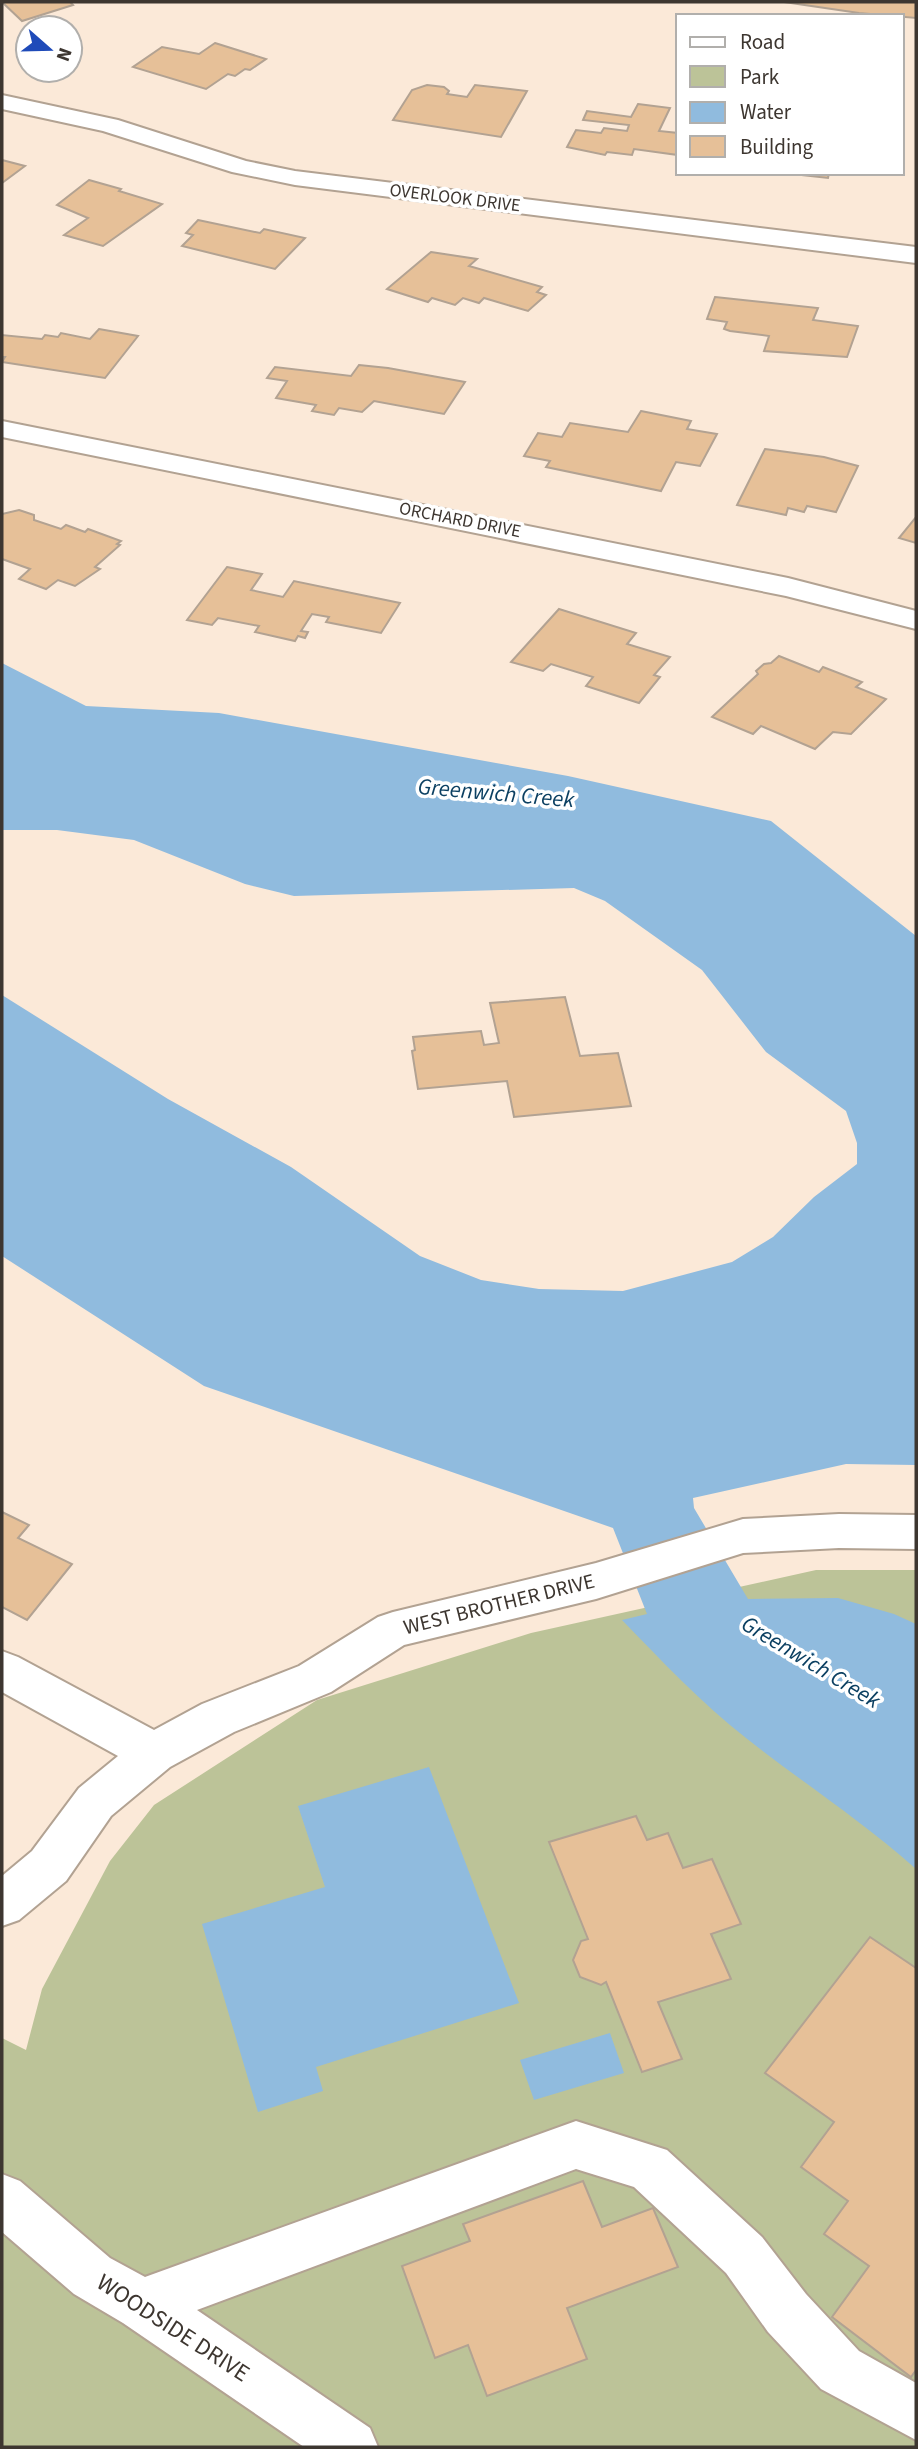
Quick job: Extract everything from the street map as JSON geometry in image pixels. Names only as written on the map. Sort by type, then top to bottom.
[{"type":"street","name":"OVERLOOK DRIVE","points":[[2,102],[109,125],[241,167],[295,178],[916,256]]},
{"type":"street","name":"ORCHARD DRIVE","points":[[2,429],[788,586],[916,620]]},
{"type":"street","name":"WEST BROTHER DRIVE","points":[[2,1905],[49,1866],[95,1802],[155,1753],[218,1718],[315,1679],[393,1630],[596,1581],[743,1536],[839,1531],[916,1532]]},
{"type":"street","points":[[2,1670],[155,1753]]},
{"type":"street","points":[[142,2304],[576,2145],[649,2167],[744,2255],[787,2313],[840,2370],[916,2413]]},
{"type":"street","name":"WOODSIDE DRIVE","points":[[2,2199],[92,2276],[142,2304],[351,2447]]},
{"type":"green space","points":[[816,1570],[916,1570],[916,2447],[2,2447],[2,2038],[26,2050],[42,1989],[110,1861],[154,1805],[317,1700],[531,1633]]},
{"type":"water","name":"Greenwich Creek","points":[[2,663],[86,706],[219,713],[568,776],[771,821],[916,936],[916,1465],[846,1464],[693,1498],[694,1508],[748,1599],[838,1598],[894,1614],[916,1624],[916,1869],[874,1834],[729,1725],[622,1620],[647,1614],[613,1528],[204,1386],[2,1256],[2,995],[168,1099],[291,1167],[420,1256],[481,1280],[539,1289],[623,1291],[732,1262],[773,1237],[814,1197],[857,1164],[857,1143],[846,1111],[766,1052],[702,970],[605,901],[574,888],[294,896],[245,884],[134,840],[57,830],[2,830]]},
{"type":"water","points":[[429,1767],[519,2003],[316,2067],[323,2091],[258,2112],[202,1924],[325,1887],[298,1806]]},
{"type":"water","points":[[610,2033],[624,2073],[534,2100],[520,2060]]},
{"type":"building","points":[[2,2],[70,2],[73,5],[44,14],[15,14]]},
{"type":"building","points":[[784,2],[916,2],[916,18],[904,17],[904,14],[859,13]]},
{"type":"building","points":[[215,43],[266,59],[235,76],[228,74],[206,89],[133,67],[162,47],[199,54]]},
{"type":"building","points":[[427,85],[444,87],[449,91],[447,94],[467,97],[475,85],[527,91],[501,137],[393,120],[412,90]]},
{"type":"building","points":[[638,104],[670,108],[659,131],[676,133],[676,155],[634,149],[632,155],[607,152],[605,155],[567,147],[576,130],[601,133],[604,128],[627,131],[629,125],[583,120],[587,111],[631,117]]},
{"type":"building","points":[[2,160],[25,166],[2,183]]},
{"type":"building","points":[[801,175],[829,175],[828,178]]},
{"type":"building","points":[[89,180],[162,204],[103,246],[64,235],[88,218],[57,205]]},
{"type":"building","points":[[198,220],[260,233],[264,229],[305,238],[275,269],[182,246],[193,235],[186,233]]},
{"type":"building","points":[[431,252],[477,259],[469,266],[542,287],[537,292],[546,295],[528,311],[484,298],[479,303],[463,298],[455,305],[432,298],[428,302],[387,289]]},
{"type":"building","points":[[715,297],[818,308],[813,320],[858,326],[847,357],[764,351],[769,336],[730,331],[724,329],[727,322],[707,319]]},
{"type":"building","points":[[99,329],[138,336],[105,378],[2,362],[5,357],[2,357],[2,335],[42,339],[45,335],[58,337],[61,333],[90,339]]},
{"type":"building","points":[[359,365],[465,382],[444,414],[374,401],[362,412],[339,408],[334,415],[312,411],[316,405],[276,398],[287,381],[267,378],[275,367],[351,376]]},
{"type":"building","points":[[641,411],[691,421],[687,429],[717,434],[700,466],[676,462],[661,491],[546,467],[550,461],[524,456],[538,433],[562,437],[570,423],[628,432]]},
{"type":"building","points":[[765,449],[824,457],[858,466],[836,512],[807,506],[804,512],[788,508],[786,515],[737,505]]},
{"type":"building","points":[[19,510],[34,515],[34,520],[61,529],[66,525],[85,532],[88,529],[121,541],[117,544],[120,545],[95,567],[100,569],[75,586],[58,580],[46,589],[19,579],[30,569],[2,559],[2,514]]},
{"type":"building","points":[[916,517],[916,543],[899,538]]},
{"type":"building","points":[[227,567],[262,574],[251,590],[283,597],[294,581],[400,603],[381,633],[326,622],[329,617],[312,614],[301,631],[308,632],[305,638],[298,636],[295,641],[255,632],[259,626],[218,618],[212,625],[187,620]]},
{"type":"building","points":[[559,609],[636,633],[627,644],[670,657],[654,675],[660,677],[639,703],[586,686],[593,677],[551,664],[543,671],[511,662]]},
{"type":"building","points":[[779,656],[819,672],[823,667],[862,682],[856,687],[886,699],[851,734],[833,732],[815,749],[761,726],[753,734],[712,717],[758,674],[756,671]]},
{"type":"building","points":[[565,997],[580,1056],[618,1053],[631,1106],[514,1117],[507,1081],[418,1089],[412,1051],[415,1050],[413,1037],[481,1031],[484,1045],[499,1043],[490,1003]]},
{"type":"building","points":[[2,1512],[29,1525],[18,1538],[72,1564],[27,1620],[2,1607]]},
{"type":"building","points":[[636,1816],[647,1840],[668,1833],[683,1868],[712,1859],[741,1924],[711,1934],[731,1979],[658,2002],[682,2059],[642,2072],[606,1982],[601,1985],[580,1977],[573,1960],[581,1941],[588,1939],[549,1842]]},
{"type":"building","points":[[870,1937],[916,1968],[916,2370],[911,2377],[832,2317],[869,2266],[824,2234],[848,2201],[801,2167],[834,2122],[765,2073]]},
{"type":"building","points":[[583,2181],[602,2227],[653,2208],[678,2267],[567,2308],[587,2359],[487,2396],[468,2345],[435,2358],[402,2266],[470,2241],[463,2224]]}]
